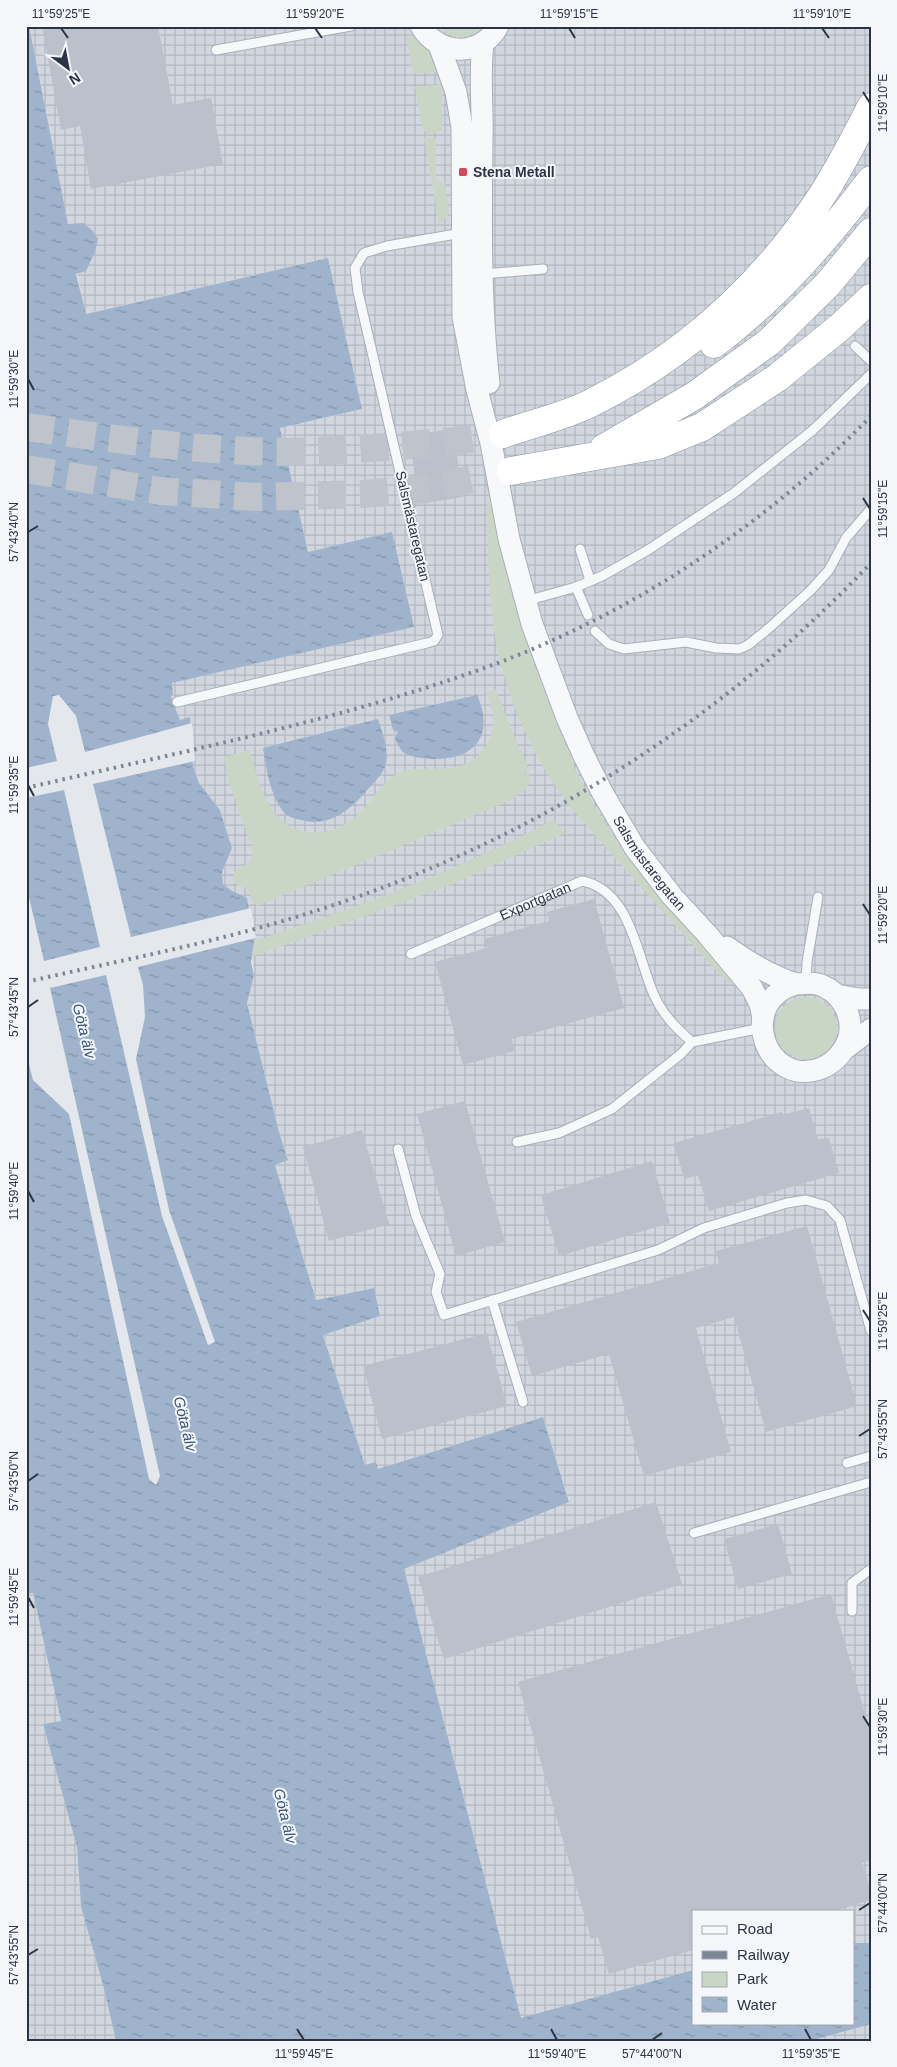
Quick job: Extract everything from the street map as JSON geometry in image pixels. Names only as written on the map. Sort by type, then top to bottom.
[{"type":"highway","points":[[823,193],[871,94]]},
{"type":"highway","points":[[497,439],[587,404],[616,389],[664,360],[703,332],[725,313],[762,275],[823,193],[871,107]]},
{"type":"highway","points":[[558,415],[589,409],[631,393],[715,343],[745,320],[773,294],[820,245],[871,180]]},
{"type":"highway","points":[[581,460],[694,396],[769,342],[828,284],[871,232]]},
{"type":"highway","points":[[511,471],[658,445],[702,426],[792,366],[840,327],[871,298]]},
{"type":"street","points":[[439,45],[450,49],[462,50],[473,48],[483,43],[498,26]]},
{"type":"street","name":"Salsmästaregatan","points":[[420,27],[429,38],[439,45],[456,92],[462,127],[462,233],[472,274],[484,342],[509,539],[526,602],[567,718],[602,792],[635,848],[652,872],[752,988],[760,1004],[762,1023]]},
{"type":"street","name":"Salsmästaregatan","points":[[472,274],[482,132],[480,67],[483,43]]},
{"type":"street","name":"Salsmästaregatan","points":[[707,934],[761,969],[801,983]]},
{"type":"street","points":[[842,1052],[848,1041],[850,1022],[844,1005],[836,995],[823,986],[801,983],[784,988],[774,996],[767,1006],[762,1023],[764,1042],[771,1054],[781,1063],[793,1069],[807,1071],[833,1062],[842,1052],[871,1029]]},
{"type":"street","points":[[836,995],[871,999]]},
{"type":"lane","points":[[216,50],[351,26]]},
{"type":"lane","name":"Salsmästaregatan","points":[[177,702],[427,643],[434,641],[438,635],[354,268],[364,252],[386,246],[462,233]]},
{"type":"lane","points":[[472,274],[543,268]]},
{"type":"lane","points":[[855,346],[871,361]]},
{"type":"lane","points":[[526,602],[576,586],[648,550],[734,494],[813,430],[871,374]]},
{"type":"lane","points":[[595,632],[608,644],[624,649],[686,642],[716,648],[739,649],[768,629],[811,590],[829,570],[846,538],[871,509]]},
{"type":"lane","points":[[580,549],[590,580]]},
{"type":"lane","points":[[576,586],[588,615]]},
{"type":"lane","name":"Exportgatan","points":[[411,954],[582,881],[595,883],[610,894],[625,917],[654,996],[670,1022],[692,1042]]},
{"type":"lane","points":[[801,983],[809,953],[818,897]]},
{"type":"lane","points":[[517,1142],[559,1133],[612,1109],[681,1054],[692,1042],[762,1023]]},
{"type":"lane","points":[[398,1149],[416,1216],[440,1274],[436,1292],[444,1315],[658,1250],[704,1228],[788,1202],[806,1200],[827,1206],[840,1220],[871,1331]]},
{"type":"lane","points":[[492,1300],[523,1402]]},
{"type":"lane","points":[[847,1463],[871,1456]]},
{"type":"lane","points":[[694,1533],[871,1482]]},
{"type":"lane","points":[[852,1611],[852,1583],[871,1569]]},
{"type":"shaded area","points":[[29,26],[871,26],[871,1943],[854,1943],[854,1910],[692,1910],[692,1970],[521,2019],[404,1569],[569,1501],[543,1417],[378,1469],[365,1465],[323,1334],[380,1316],[373,1288],[316,1300],[275,1165],[288,1159],[279,1132],[247,1003],[254,975],[252,957],[232,891],[223,884],[222,872],[232,848],[220,810],[199,783],[193,766],[190,717],[180,720],[171,697],[173,694],[171,683],[413,627],[308,552],[299,513],[280,428],[362,409],[328,258],[85,314]]},
{"type":"shaded area","points":[[33,1593],[61,1722],[43,1724],[77,1847],[81,1907],[103,1985],[116,2041],[26,2041],[26,1594]]},
{"type":"shaded area","points":[[871,2024],[871,2041],[810,2041]]},
{"type":"green space","points":[[438,26],[484,26],[473,34],[461,37],[449,34]]},
{"type":"green space","points":[[411,35],[430,50],[443,72],[414,73],[406,36]]},
{"type":"green space","points":[[442,84],[442,131],[427,134],[422,128],[415,87]]},
{"type":"green space","points":[[424,138],[436,138],[436,181],[445,182],[449,215],[439,224]]},
{"type":"green space","points":[[489,502],[492,504],[504,565],[533,662],[576,771],[596,809],[625,854],[660,899],[737,981],[729,983],[718,973],[577,815],[560,794],[532,747],[510,695],[496,642],[489,574],[487,505]]},
{"type":"green space","points":[[496,690],[529,769],[529,771],[521,774],[530,775],[529,784],[525,790],[511,800],[257,906],[251,899],[248,889],[237,885],[232,880],[236,869],[250,861],[252,850],[229,783],[224,757],[250,750],[262,789],[274,812],[294,828],[313,833],[325,832],[342,826],[353,819],[395,775],[408,770],[444,769],[461,766],[477,757],[492,733],[492,711],[486,693]]},
{"type":"green space","points":[[553,820],[565,833],[450,885],[252,957],[254,941],[369,902],[480,856]]},
{"type":"green space","points":[[806,997],[823,1002],[828,1006],[832,1011],[837,1028],[832,1045],[828,1050],[823,1054],[806,1059],[789,1054],[784,1050],[780,1045],[775,1028],[780,1011],[784,1006],[789,1002]]},
{"type":"water","name":"Göta älv","points":[[26,26],[29,26],[68,224],[83,223],[93,231],[98,239],[95,252],[86,271],[76,274],[86,314],[328,258],[362,409],[280,428],[308,552],[392,532],[414,627],[172,683],[173,694],[171,697],[180,720],[190,717],[193,766],[199,783],[220,810],[232,848],[222,872],[223,884],[232,891],[247,898],[254,941],[251,962],[254,975],[247,1003],[279,1132],[288,1160],[275,1165],[316,1300],[374,1288],[380,1316],[323,1335],[365,1465],[376,1462],[378,1469],[543,1417],[569,1502],[404,1569],[521,2018],[692,1970],[692,2024],[854,2024],[854,1943],[871,1943],[871,2024],[810,2041],[116,2041],[103,1985],[81,1907],[77,1847],[43,1724],[61,1721],[33,1593],[26,1594]]},
{"type":"water","points":[[477,695],[484,722],[478,742],[470,750],[448,758],[433,759],[409,755],[400,749],[395,738],[398,732],[393,730],[389,715]]},
{"type":"water","points":[[378,719],[386,746],[387,758],[385,767],[355,803],[340,815],[331,819],[312,822],[292,818],[281,809],[273,793],[263,748]]},
{"type":"pier","points":[[59,695],[76,716],[85,752],[192,723],[195,761],[93,784],[131,937],[251,908],[256,938],[138,967],[143,985],[145,1017],[136,1059],[169,1210],[215,1342],[208,1345],[162,1216],[106,975],[50,988],[160,1476],[156,1485],[149,1479],[69,1114],[33,1080],[26,1052],[26,885],[44,961],[100,947],[64,790],[26,798],[26,768],[57,761],[48,724],[53,696]]},
{"type":"building","points":[[42,26],[158,26],[173,105],[211,98],[223,164],[91,189],[80,126],[61,130]]},
{"type":"building","points":[[453,429],[463,497],[419,504],[409,435]]},
{"type":"building","points":[[594,899],[624,1008],[512,1039],[515,1051],[463,1065],[435,962],[487,948],[484,939],[549,921],[547,912]]},
{"type":"building","points":[[465,1101],[505,1242],[456,1256],[417,1114]]},
{"type":"building","points":[[809,1108],[818,1139],[829,1138],[839,1173],[709,1211],[698,1175],[684,1179],[674,1143],[782,1112],[783,1115]]},
{"type":"building","points":[[362,1130],[389,1224],[329,1241],[303,1147]]},
{"type":"building","points":[[652,1161],[670,1223],[559,1256],[541,1195]]},
{"type":"building","points":[[807,1226],[857,1406],[766,1432],[734,1317],[696,1328],[731,1452],[644,1476],[609,1354],[532,1376],[516,1322],[719,1263],[716,1251]]},
{"type":"building","points":[[487,1333],[507,1406],[382,1439],[363,1366]]},
{"type":"building","points":[[656,1502],[682,1584],[444,1659],[418,1577]]},
{"type":"building","points":[[778,1524],[792,1574],[738,1589],[724,1539]]},
{"type":"building","points":[[831,1594],[871,1735],[871,1860],[862,1863],[871,1892],[871,1900],[837,1910],[692,1910],[692,1950],[609,1974],[598,1937],[591,1939],[518,1682]]},
{"type":"tunnel","points":[[26,427],[165,445],[276,452],[393,447],[503,434]]},
{"type":"tunnel","points":[[26,469],[160,491],[256,497],[362,494],[425,489],[511,471]]},
{"type":"railway","points":[[26,788],[200,748],[374,704],[487,667],[540,646],[643,594],[741,530],[830,456],[871,416]]},
{"type":"railway","points":[[26,982],[170,950],[277,923],[391,884],[468,852],[542,815],[614,773],[683,727],[749,676],[812,622],[871,563]]},
{"type":"place","name":"Stena Metall","points":[[463,172]]}]
